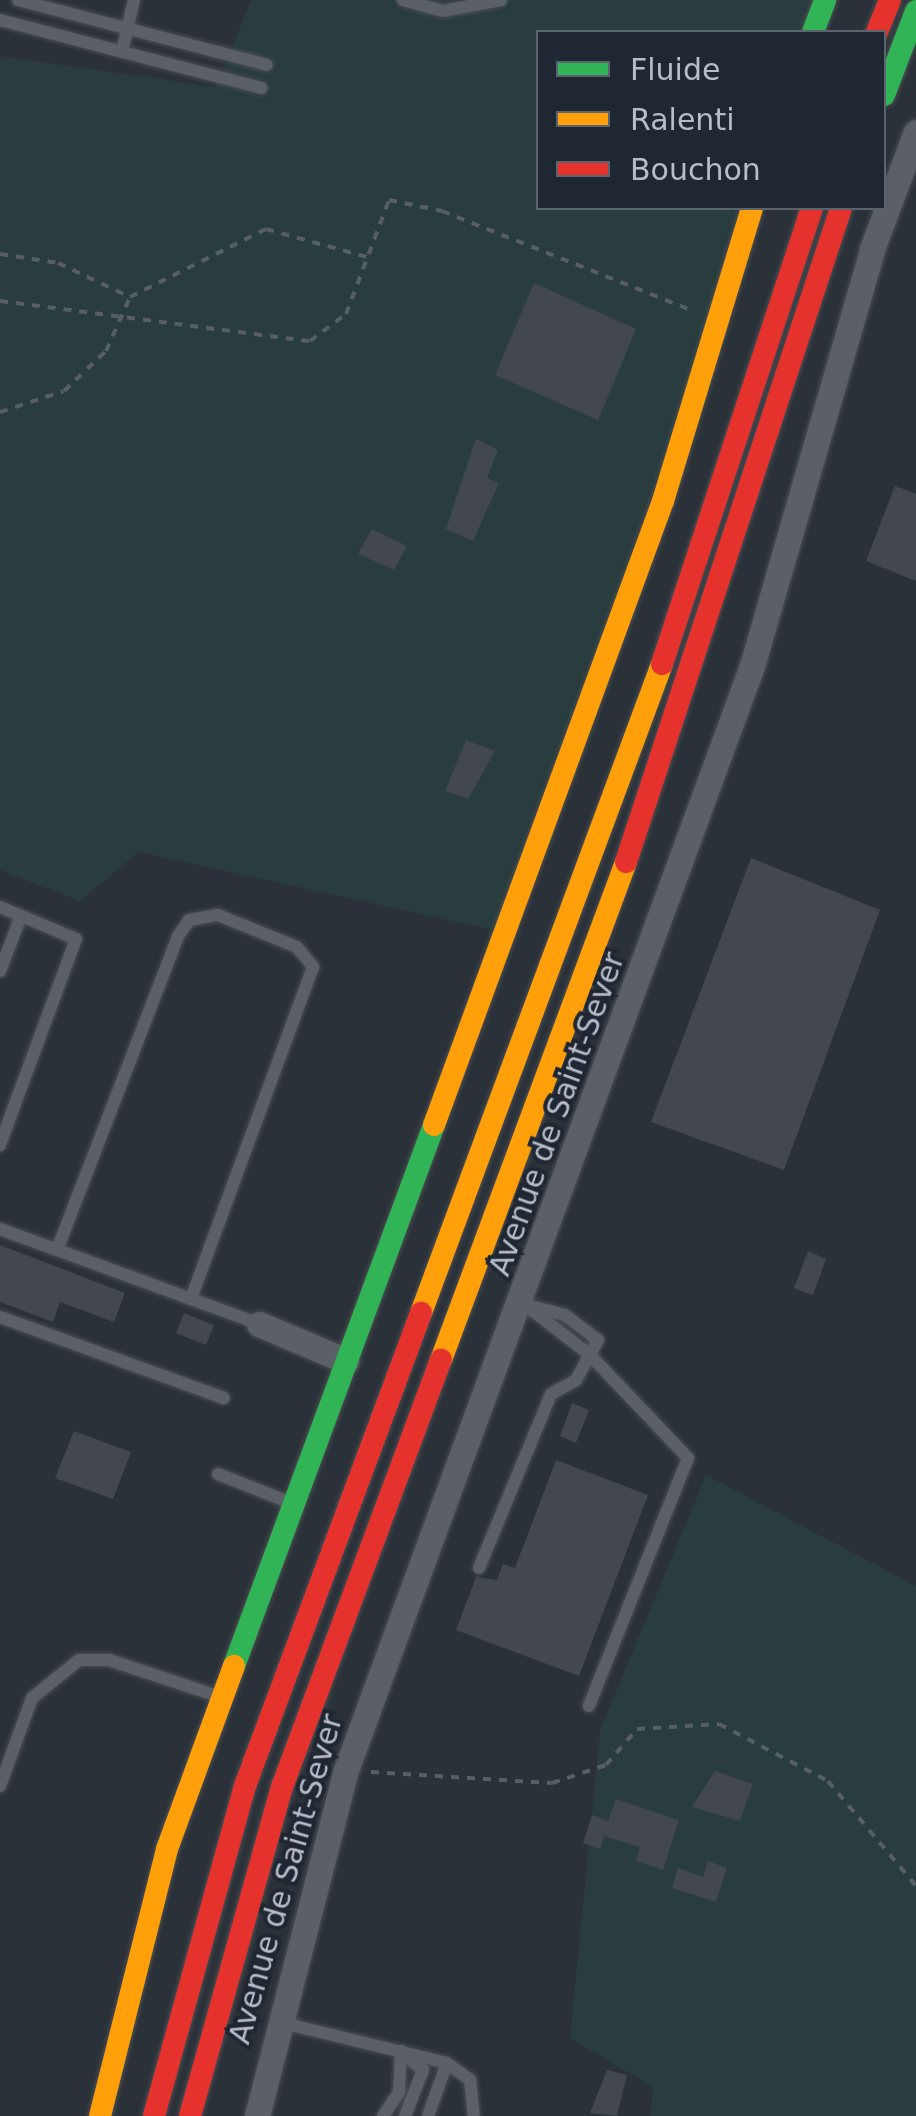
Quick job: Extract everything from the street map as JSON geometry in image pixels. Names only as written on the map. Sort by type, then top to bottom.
[{"type":"main road","points":[[814,30],[826,0]]},
{"type":"main road","points":[[878,30],[890,0]]},
{"type":"main road","points":[[886,90],[916,12]]},
{"type":"main road","points":[[100,2116],[166,1849],[663,501],[751,210]]},
{"type":"main road","points":[[154,2116],[245,1786],[654,690],[811,210]]},
{"type":"main road","points":[[190,2116],[282,1786],[687,698],[841,210]]},
{"type":"street","name":"Avenue de Saint-Sever","points":[[257,2116],[277,2021],[346,1770],[524,1304],[752,666],[872,249],[916,132]]},
{"type":"street","points":[[259,1324],[346,1361]]},
{"type":"lane","points":[[18,0],[267,65]]},
{"type":"lane","points":[[122,52],[134,0]]},
{"type":"lane","points":[[404,0],[442,11],[501,0]]},
{"type":"lane","points":[[0,20],[262,88]]},
{"type":"lane","points":[[0,906],[76,939],[0,1145]]},
{"type":"lane","points":[[58,1250],[178,936],[189,920],[218,915],[297,946],[313,967],[191,1299]]},
{"type":"lane","points":[[0,971],[22,916]]},
{"type":"lane","points":[[0,1229],[259,1324]]},
{"type":"lane","points":[[524,1304],[590,1356],[688,1458],[589,1706]]},
{"type":"lane","points":[[0,1317],[224,1398]]},
{"type":"lane","points":[[479,1568],[550,1394],[576,1380],[590,1356]]},
{"type":"lane","points":[[218,1474],[294,1504]]},
{"type":"lane","points":[[0,1786],[32,1698],[49,1676],[79,1660],[109,1660],[220,1697]]},
{"type":"lane","points":[[277,2021],[447,2063],[470,2080],[474,2116]]},
{"type":"lane","points":[[382,2116],[399,2092],[400,2051]]},
{"type":"lane","points":[[400,2051],[423,2070],[405,2116]]},
{"type":"lane","points":[[428,2116],[447,2063]]},
{"type":"path","points":[[0,301],[310,341],[346,314],[389,200],[442,211],[715,320]]},
{"type":"path","points":[[0,412],[64,391],[106,351],[130,297],[266,229],[368,258]]},
{"type":"path","points":[[0,254],[58,263],[130,297]]},
{"type":"path","points":[[346,1770],[552,1783],[606,1764],[638,1729],[719,1724],[828,1781],[916,1886]]},
{"type":"shaded area","points":[[251,0],[834,0],[823,30],[536,30],[536,210],[756,210],[494,930],[139,852],[80,901],[0,870],[0,56],[216,87]]},
{"type":"shaded area","points":[[706,1475],[916,1586],[916,2116],[650,2116],[653,2087],[570,2038],[600,1730]]},
{"type":"building","points":[[534,283],[636,329],[598,420],[495,375]]},
{"type":"building","points":[[476,439],[498,450],[487,478],[499,483],[473,541],[446,529]]},
{"type":"building","points":[[895,486],[916,494],[916,581],[866,561]]},
{"type":"building","points":[[372,529],[407,546],[394,570],[358,554]]},
{"type":"building","points":[[466,740],[495,751],[468,799],[445,791]]},
{"type":"building","points":[[751,858],[880,910],[784,1170],[651,1122]]},
{"type":"building","points":[[0,1245],[125,1293],[114,1322],[60,1302],[53,1322],[0,1302]]},
{"type":"building","points":[[808,1251],[826,1259],[813,1295],[794,1288]]},
{"type":"building","points":[[184,1313],[214,1325],[206,1345],[176,1333]]},
{"type":"building","points":[[572,1403],[589,1410],[576,1443],[560,1436]]},
{"type":"building","points":[[74,1431],[131,1452],[113,1499],[55,1478]]},
{"type":"building","points":[[556,1460],[648,1495],[579,1676],[456,1630],[476,1577],[497,1580],[503,1564],[515,1568]]},
{"type":"building","points":[[715,1771],[753,1784],[740,1821],[692,1807]]},
{"type":"building","points":[[616,1799],[679,1820],[663,1870],[636,1861],[640,1847],[604,1836],[600,1849],[583,1843],[592,1815],[608,1821]]},
{"type":"building","points":[[708,1861],[727,1868],[716,1902],[672,1888],[678,1868],[703,1877]]},
{"type":"building","points":[[607,2070],[627,2075],[617,2116],[590,2113]]},
{"type":"traffic: fast","points":[[814,30],[825,0]]},
{"type":"traffic: fast","points":[[886,90],[916,11]]},
{"type":"traffic: fast","points":[[234,1666],[434,1125]]},
{"type":"traffic: slow","points":[[434,1125],[663,501],[751,210]]},
{"type":"traffic: slow","points":[[421,1313],[662,664]]},
{"type":"traffic: slow","points":[[441,1360],[626,862]]},
{"type":"traffic: slow","points":[[100,2116],[167,1849],[234,1666]]},
{"type":"traffic: jam","points":[[878,30],[890,0]]},
{"type":"traffic: jam","points":[[662,664],[811,210]]},
{"type":"traffic: jam","points":[[626,862],[840,210]]},
{"type":"traffic: jam","points":[[154,2116],[245,1786],[421,1313]]},
{"type":"traffic: jam","points":[[190,2116],[282,1787],[441,1360]]}]
